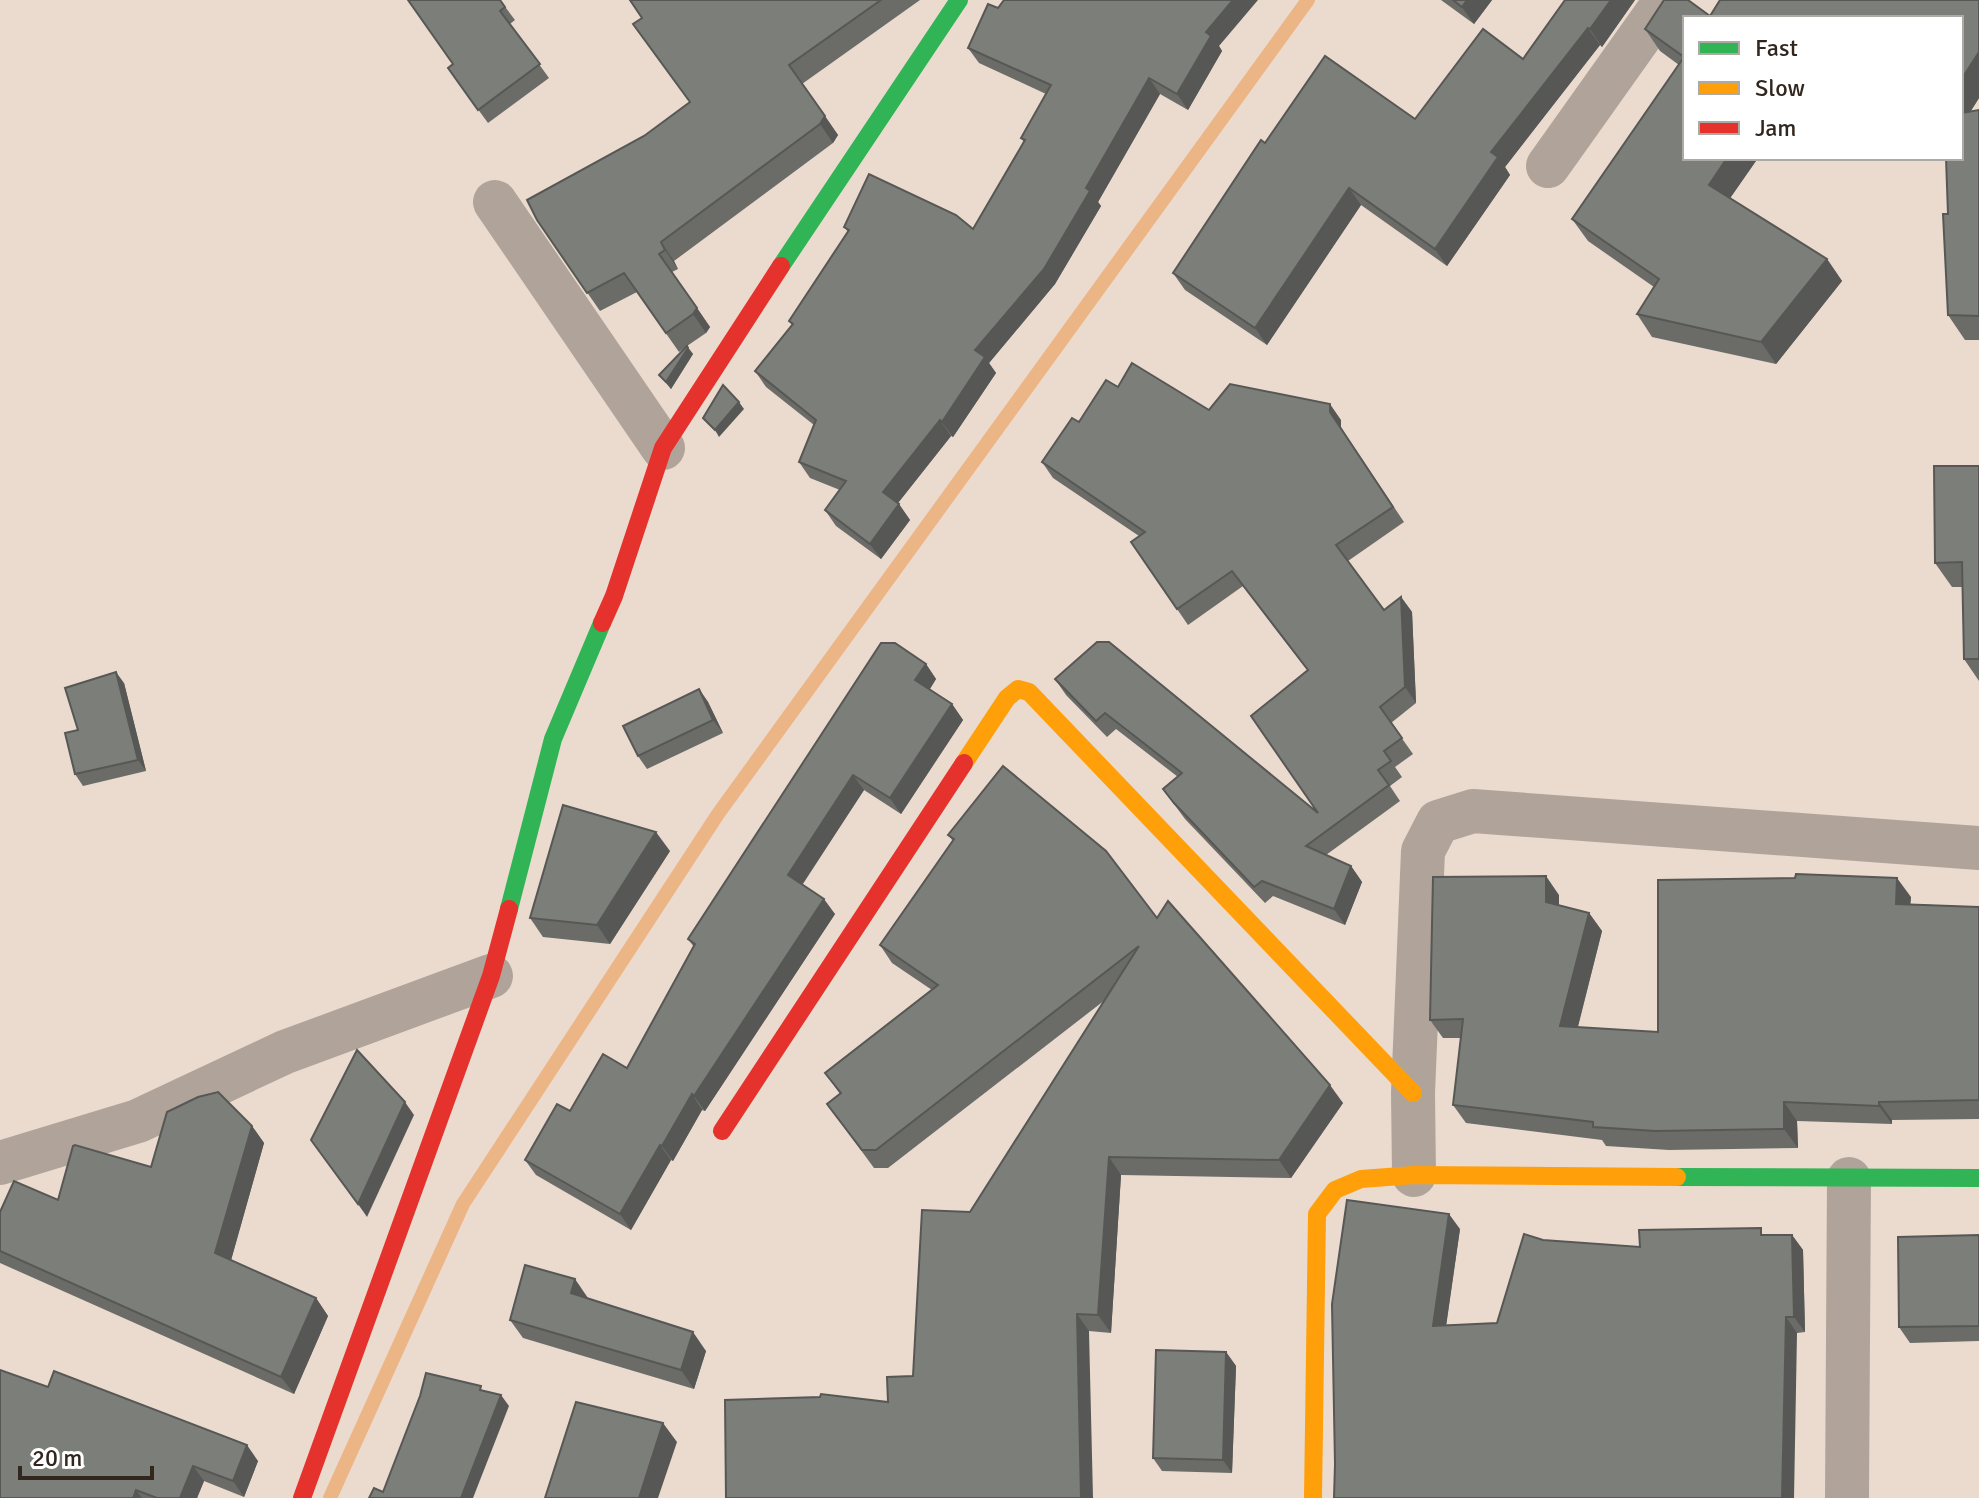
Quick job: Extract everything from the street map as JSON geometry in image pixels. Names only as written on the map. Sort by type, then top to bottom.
[{"type":"street","points":[[302,1498],[491,976],[553,739],[614,596],[663,448],[732,339],[959,0]]},
{"type":"street","points":[[1548,166],[1666,0]]},
{"type":"street","points":[[495,202],[663,448]]},
{"type":"street","points":[[722,1131],[1007,698],[1018,689],[1029,692],[1413,1093]]},
{"type":"street","points":[[1414,1175],[1413,1093],[1423,851],[1438,822],[1473,811],[1979,848]]},
{"type":"street","points":[[0,1163],[138,1121],[285,1052],[491,976]]},
{"type":"street","points":[[1313,1498],[1317,1214],[1335,1190],[1361,1179],[1414,1175],[1979,1178]]},
{"type":"street","points":[[1847,1498],[1849,1179]]},
{"type":"building","points":[[408,0],[500,0],[505,7],[500,11],[540,64],[478,110],[448,68],[453,64]]},
{"type":"building","points":[[630,0],[881,0],[789,65],[825,116],[820,124],[661,242],[665,250],[659,254],[697,308],[666,333],[624,273],[587,293],[537,220],[527,200],[644,136],[690,102],[633,24],[642,18]]},
{"type":"building","points":[[1004,0],[1233,0],[1206,32],[1211,36],[1177,94],[1149,78],[1086,188],[1090,191],[1044,269],[975,350],[985,357],[942,422],[940,420],[883,492],[899,504],[870,544],[825,510],[846,481],[799,462],[816,420],[755,371],[793,324],[789,321],[849,230],[844,227],[869,174],[956,215],[973,229],[1025,140],[1021,138],[1051,85],[968,48],[988,4],[998,8]]},
{"type":"building","points":[[1453,0],[1467,0],[1462,7]]},
{"type":"building","points":[[1565,0],[1611,0],[1491,152],[1498,157],[1435,249],[1349,188],[1255,328],[1173,273],[1261,140],[1265,143],[1325,56],[1415,119],[1483,29],[1523,59]]},
{"type":"building","points":[[1664,0],[1688,0],[1710,16],[1683,16],[1683,56],[1645,29]]},
{"type":"building","points":[[1720,0],[1979,0],[1979,52],[1963,77],[1963,16],[1710,16]]},
{"type":"building","points":[[1683,58],[1683,160],[1726,160],[1709,185],[1827,259],[1761,342],[1637,314],[1659,279],[1572,219]]},
{"type":"building","points":[[1979,110],[1979,316],[1948,315],[1943,214],[1948,214],[1946,160],[1963,160],[1963,113]]},
{"type":"building","points":[[688,348],[666,382],[659,375]]},
{"type":"building","points":[[1132,363],[1209,410],[1230,384],[1330,404],[1330,412],[1393,507],[1336,545],[1384,610],[1401,597],[1405,687],[1380,707],[1402,738],[1384,751],[1391,761],[1378,770],[1389,785],[1306,846],[1351,866],[1334,909],[1262,881],[1254,887],[1163,789],[1182,773],[1105,713],[1096,721],[1055,679],[1097,642],[1109,642],[1318,813],[1251,716],[1308,670],[1232,571],[1177,609],[1131,542],[1145,532],[1042,462],[1072,418],[1079,422],[1106,380],[1118,387]]},
{"type":"building","points":[[723,385],[739,402],[715,430],[703,418]]},
{"type":"building","points":[[1934,466],[1979,466],[1979,659],[1964,659],[1962,562],[1935,563]]},
{"type":"building","points":[[881,643],[895,643],[926,664],[915,680],[952,704],[890,798],[853,775],[788,875],[824,899],[694,1096],[692,1094],[620,1214],[525,1160],[557,1104],[570,1111],[603,1054],[627,1068],[695,944],[688,939]]},
{"type":"building","points":[[116,672],[138,760],[75,774],[65,733],[78,730],[65,688]]},
{"type":"building","points":[[699,689],[713,720],[638,756],[623,726]]},
{"type":"building","points":[[1003,766],[1106,851],[1157,918],[1168,901],[1330,1085],[1279,1160],[1109,1157],[1098,1315],[1077,1314],[1081,1498],[726,1498],[725,1400],[820,1397],[821,1394],[888,1402],[887,1377],[913,1376],[922,1210],[970,1212],[1139,946],[876,1150],[862,1150],[827,1104],[841,1093],[825,1073],[938,985],[880,945],[954,839],[948,835]]},
{"type":"building","points":[[563,805],[656,832],[597,925],[530,918]]},
{"type":"building","points":[[1796,874],[1897,878],[1896,904],[1979,907],[1979,1100],[1879,1102],[1879,1106],[1784,1102],[1784,1129],[1656,1131],[1593,1127],[1593,1122],[1453,1105],[1463,1019],[1430,1020],[1433,877],[1546,876],[1546,902],[1589,913],[1560,1026],[1658,1032],[1658,880],[1795,878]]},
{"type":"building","points":[[357,1050],[405,1102],[358,1204],[311,1140]]},
{"type":"building","points":[[218,1092],[252,1126],[215,1253],[316,1298],[281,1377],[0,1251],[0,1212],[14,1181],[58,1200],[75,1145],[151,1167],[167,1112],[198,1097]]},
{"type":"building","points":[[1347,1200],[1449,1214],[1433,1326],[1497,1323],[1524,1234],[1543,1240],[1640,1247],[1639,1230],[1761,1228],[1761,1235],[1792,1235],[1794,1317],[1786,1317],[1782,1498],[1334,1498],[1332,1304]]},
{"type":"building","points":[[1979,1235],[1979,1326],[1899,1327],[1898,1237]]},
{"type":"building","points":[[525,1265],[575,1279],[571,1293],[693,1332],[681,1370],[510,1320]]},
{"type":"building","points":[[1156,1350],[1226,1352],[1223,1460],[1153,1458]]},
{"type":"building","points":[[0,1370],[48,1387],[54,1371],[247,1445],[233,1481],[193,1466],[180,1498],[157,1498],[136,1490],[133,1498],[0,1498]]},
{"type":"building","points":[[426,1373],[481,1386],[480,1390],[501,1395],[461,1498],[369,1498],[374,1488],[383,1492]]},
{"type":"building","points":[[576,1402],[663,1423],[639,1498],[545,1498]]},
{"type":"waterway","points":[[330,1498],[463,1204],[718,814],[1308,0]]},
{"type":"traffic: fast","points":[[781,266],[959,0]]},
{"type":"traffic: fast","points":[[509,909],[553,739],[602,623]]},
{"type":"traffic: fast","points":[[1677,1177],[1979,1178]]},
{"type":"traffic: slow","points":[[964,763],[1007,698],[1018,689],[1029,692],[1413,1093]]},
{"type":"traffic: slow","points":[[1313,1498],[1317,1214],[1335,1190],[1361,1179],[1414,1175],[1677,1177]]},
{"type":"traffic: jam","points":[[602,623],[614,596],[663,448],[781,266]]},
{"type":"traffic: jam","points":[[722,1131],[964,763]]},
{"type":"traffic: jam","points":[[302,1498],[491,976],[509,909]]}]
